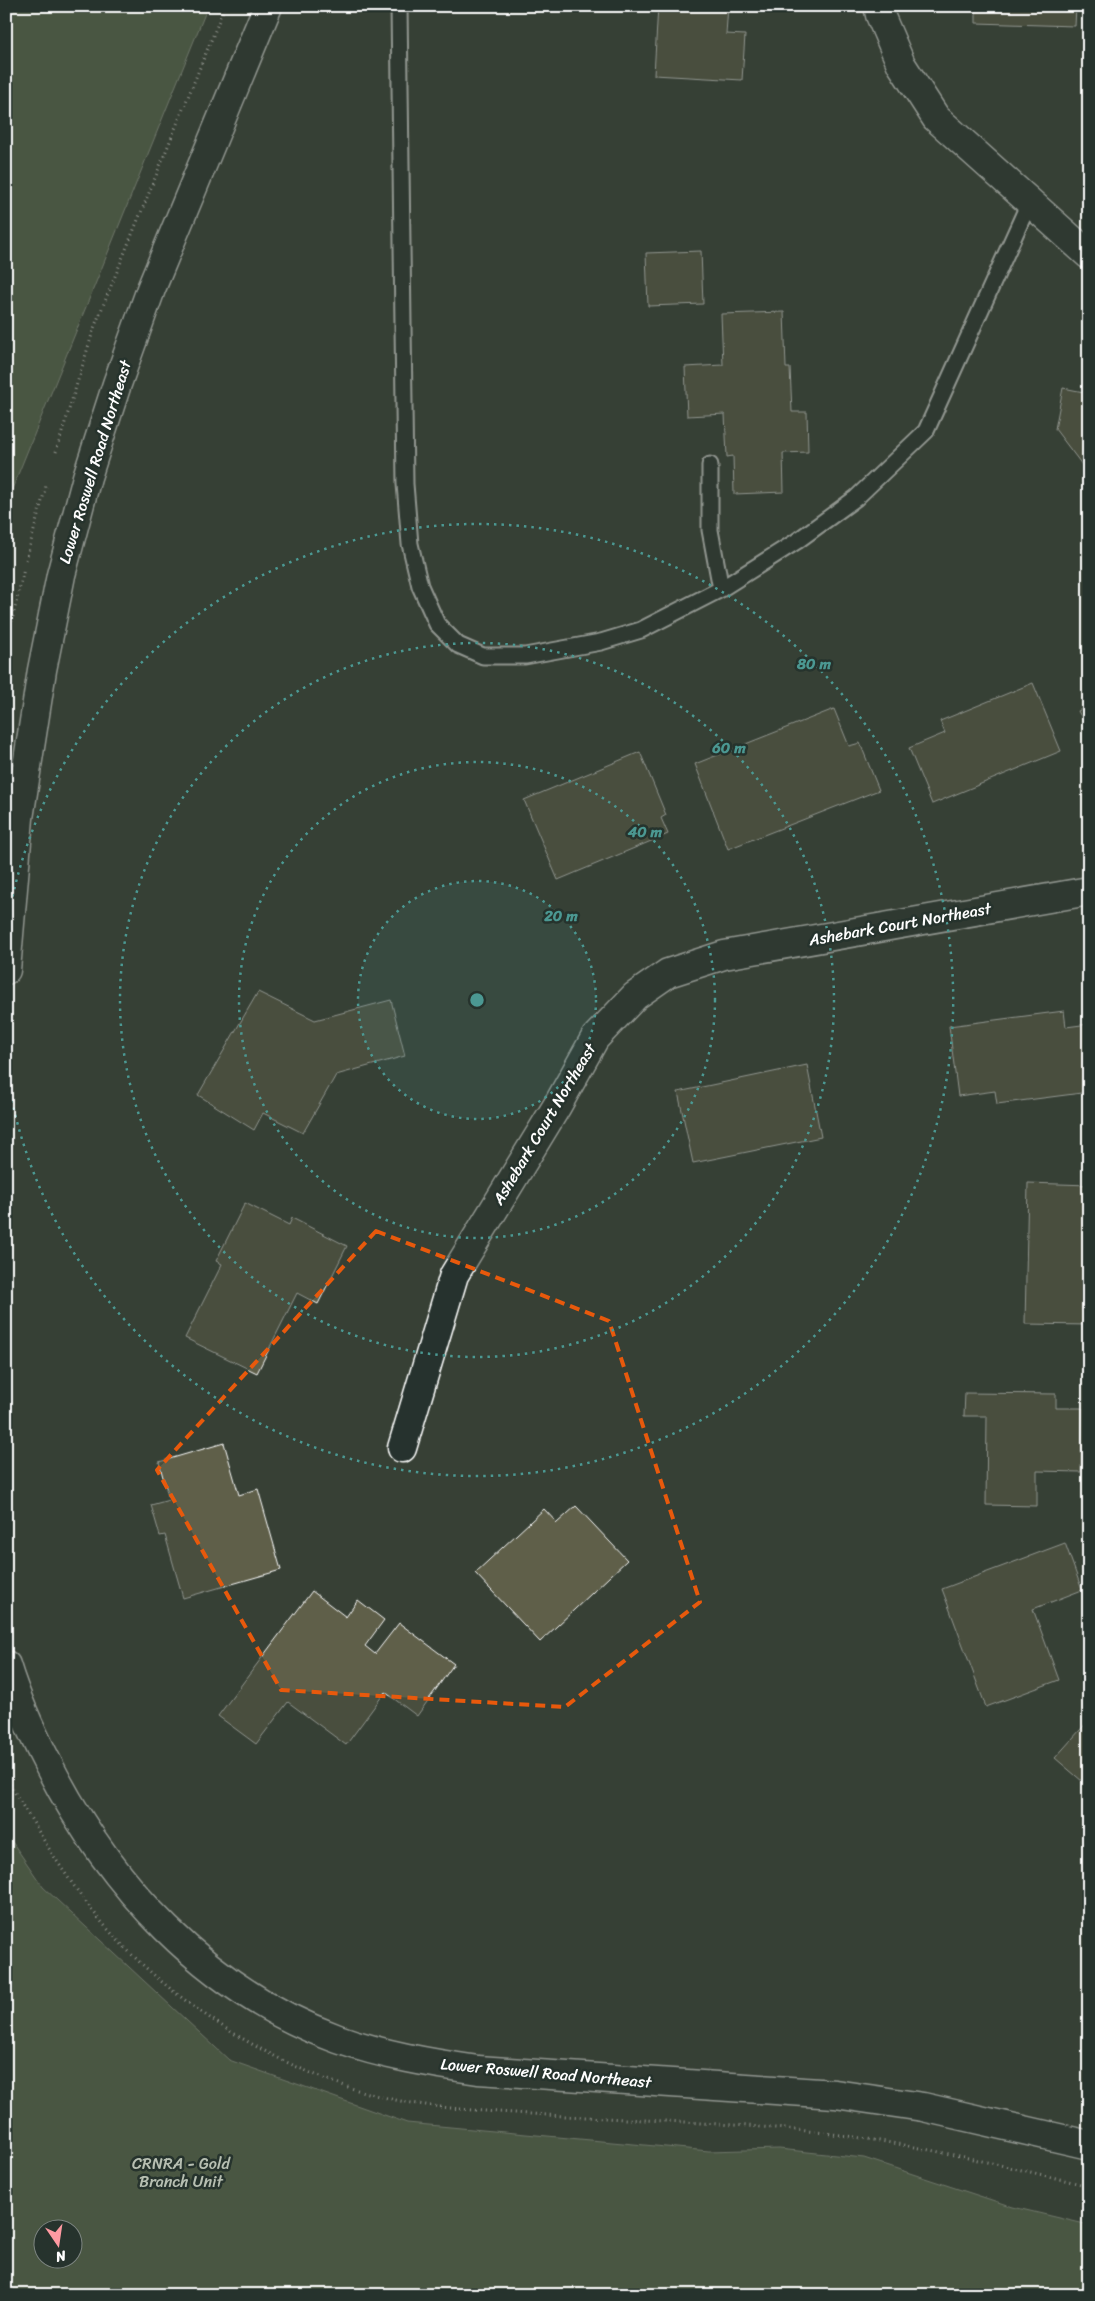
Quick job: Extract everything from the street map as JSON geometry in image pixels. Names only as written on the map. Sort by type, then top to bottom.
[{"type":"street","name":"Lower Roswell Road Northeast","points":[[6,970],[19,818],[42,670],[61,575],[87,477],[116,384],[152,289],[268,6]]},
{"type":"street","points":[[878,6],[901,64],[936,118],[1089,255]]},
{"type":"street","name":"Ashebark Court Northeast","points":[[402,1448],[454,1275],[557,1106],[595,1038],[635,996],[668,973],[724,955],[1089,891]]},
{"type":"street","name":"Lower Roswell Road Northeast","points":[[6,1665],[33,1734],[62,1792],[87,1834],[115,1873],[171,1934],[210,1968],[294,2020],[338,2038],[427,2063],[478,2070],[835,2094],[923,2107],[1089,2145]]},
{"type":"lane","points":[[398,6],[405,484],[410,544],[420,586],[437,624],[458,644],[483,656],[525,656],[601,642],[641,630],[721,589],[797,541],[856,498],[926,431],[1029,203]]},
{"type":"lane","points":[[710,465],[710,530],[721,589]]},
{"type":"highlighted area","points":[[376,1231],[609,1321],[700,1602],[565,1707],[281,1690],[157,1470]]},
{"type":"green space","points":[[6,6],[208,6],[6,504]]},
{"type":"green space","name":"CRNRA - Gold Branch Unit","points":[[6,1833],[43,1887],[229,2060],[407,2123],[709,2151],[779,2149],[864,2158],[1013,2207],[1089,2225],[1089,2295],[6,2295]]},
{"type":"building","points":[[658,6],[728,6],[726,34],[745,35],[742,80],[654,75]]},
{"type":"building","points":[[976,6],[1076,6],[1075,26],[976,23]]},
{"type":"building","points":[[701,251],[703,304],[648,306],[646,253]]},
{"type":"building","points":[[784,312],[786,368],[790,368],[792,412],[807,412],[808,452],[783,453],[784,492],[734,494],[733,456],[727,457],[725,414],[687,416],[685,367],[723,365],[721,314]]},
{"type":"building","points":[[1063,388],[1089,393],[1089,478],[1080,462],[1055,429]]},
{"type":"building","points":[[1033,683],[1061,751],[932,804],[909,748],[945,733],[940,721]]},
{"type":"building","points":[[1089,705],[1089,731],[1078,711]]},
{"type":"building","points":[[834,709],[849,746],[860,743],[879,790],[728,849],[695,764]]},
{"type":"building","points":[[640,752],[666,815],[661,818],[668,834],[558,880],[524,800]]},
{"type":"building","points":[[258,992],[315,1020],[391,1000],[405,1056],[336,1075],[303,1133],[263,1113],[254,1130],[198,1095]]},
{"type":"building","points":[[1064,1011],[1066,1027],[1089,1024],[1089,1092],[997,1104],[995,1091],[958,1096],[949,1026]]},
{"type":"building","points":[[807,1065],[821,1137],[693,1163],[678,1092]]},
{"type":"building","points":[[1028,1183],[1089,1185],[1089,1325],[1025,1324]]},
{"type":"building","points":[[245,1203],[289,1225],[292,1218],[347,1246],[318,1304],[297,1293],[257,1373],[185,1338],[222,1264],[216,1261]]},
{"type":"building","points":[[965,1393],[1056,1394],[1056,1408],[1082,1408],[1081,1472],[1037,1471],[1037,1506],[986,1505],[987,1416],[964,1416]]},
{"type":"building","points":[[224,1443],[239,1495],[258,1489],[281,1570],[183,1598],[165,1535],[160,1536],[151,1505],[169,1500],[159,1462]]},
{"type":"building","points":[[576,1506],[627,1560],[540,1642],[475,1573],[544,1509],[557,1523]]},
{"type":"building","points":[[1065,1543],[1082,1590],[1033,1609],[1059,1680],[986,1707],[942,1589]]},
{"type":"building","points":[[312,1591],[346,1617],[358,1600],[384,1620],[365,1646],[375,1654],[399,1623],[454,1664],[417,1716],[385,1692],[346,1745],[288,1702],[256,1744],[218,1716]]},
{"type":"building","points":[[1089,1720],[1089,1787],[1055,1758]]}]
